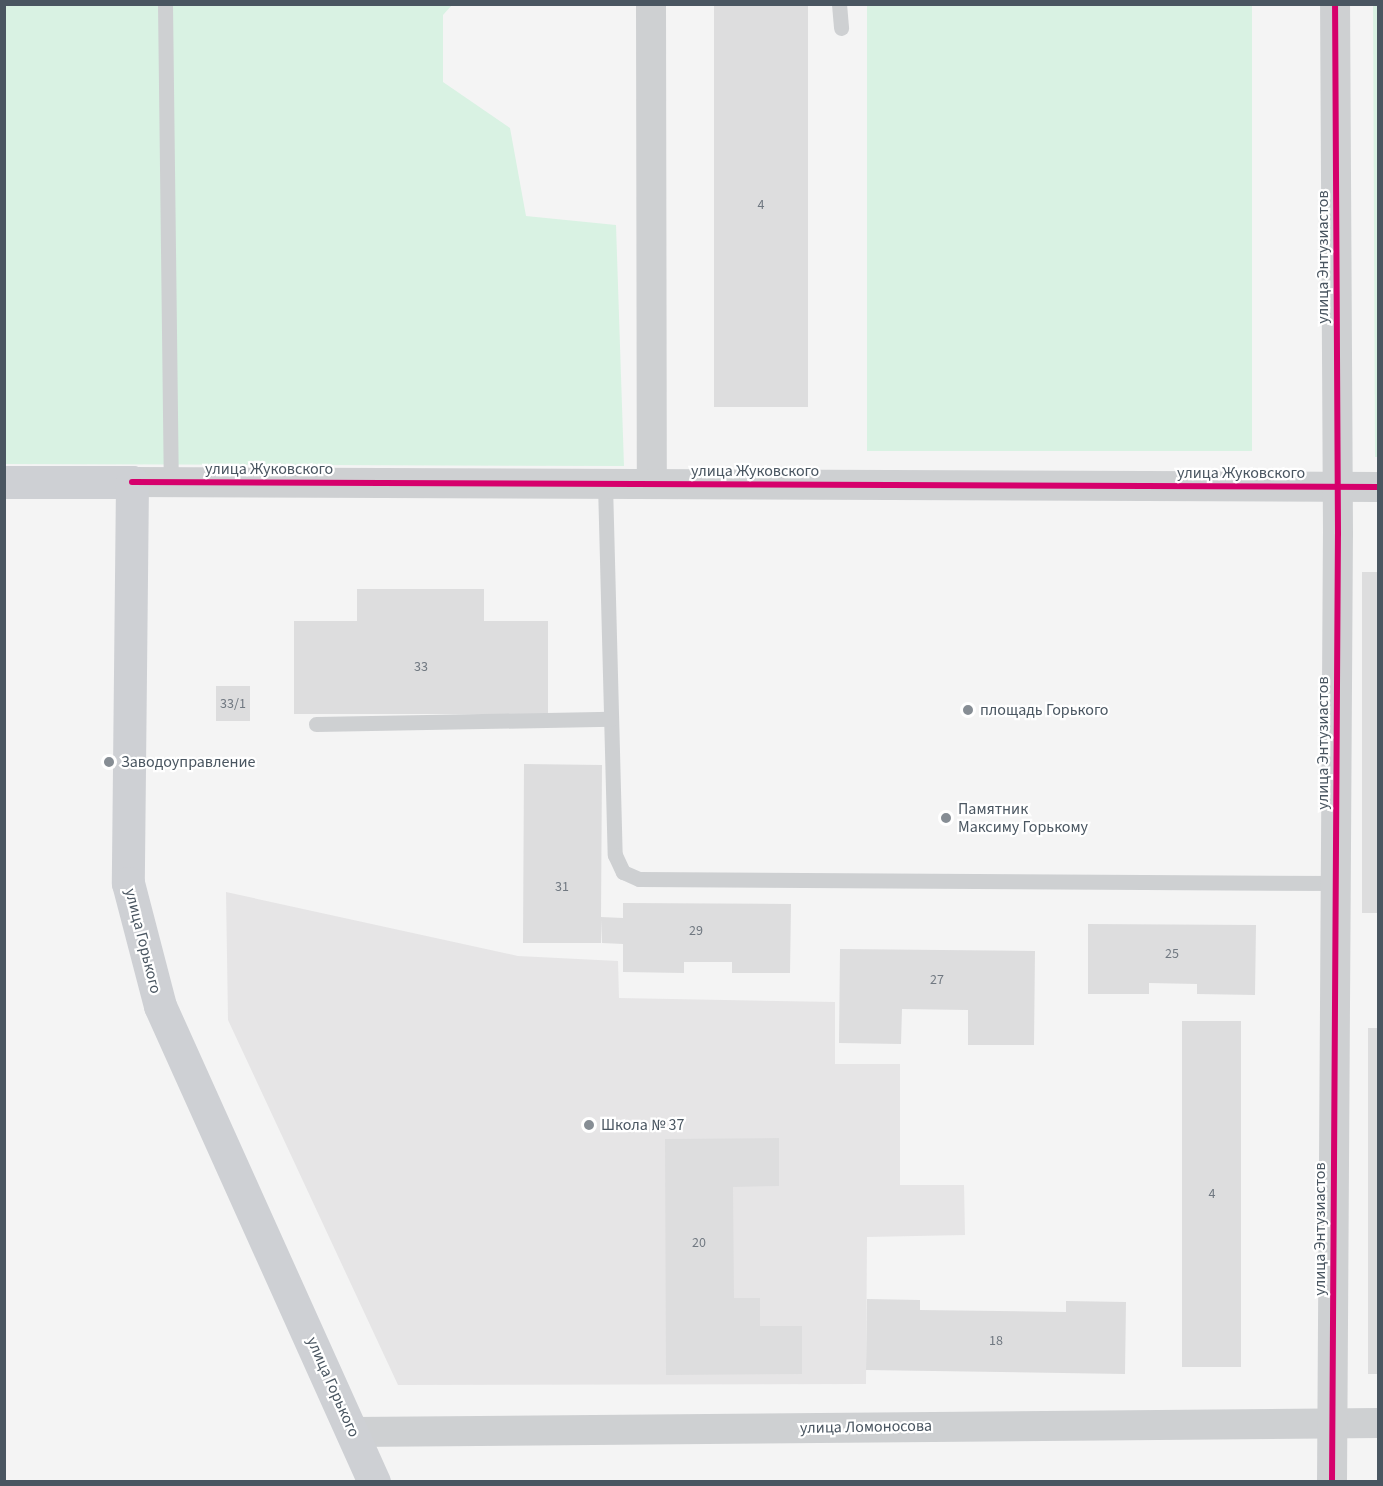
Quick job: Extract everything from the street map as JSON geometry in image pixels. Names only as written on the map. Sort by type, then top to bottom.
[{"type":"main road","points":[[4,482],[132,482]]},
{"type":"main road","name":"улица Горького","points":[[132,482],[128,883],[160,1006],[374,1482]]},
{"type":"street","points":[[651,4],[652,484]]},
{"type":"street","name":"улица Энтузиастов","points":[[1332,1482],[1338,487],[1335,4]]},
{"type":"street","name":"улица Жуковского","points":[[132,482],[1378,487]]},
{"type":"street","name":"улица Ломоносова","points":[[353,1432],[1378,1423]]},
{"type":"lane","points":[[165,4],[171,482]]},
{"type":"lane","points":[[839,4],[841,28]]},
{"type":"lane","points":[[605,483],[615,855],[623,872],[639,879],[1336,883]]},
{"type":"lane","points":[[316,724],[612,719]]},
{"type":"shaded area","name":"Школа № 37","points":[[226,892],[518,956],[618,961],[619,998],[835,1002],[835,1064],[900,1064],[900,1185],[964,1185],[965,1235],[867,1237],[866,1384],[398,1385],[228,1020]]},
{"type":"green space","points":[[5,5],[452,5],[443,15],[443,82],[510,128],[526,216],[616,225],[624,466],[5,464]]},
{"type":"green space","points":[[867,5],[1252,5],[1252,451],[867,451]]},
{"type":"green space","points":[[1373,5],[1378,5],[1378,457],[1375,457]]},
{"type":"building","points":[[714,4],[808,4],[808,407],[714,407]]},
{"type":"building","points":[[1362,572],[1378,572],[1378,913],[1362,913]]},
{"type":"building","points":[[357,589],[484,589],[484,621],[548,621],[548,714],[294,714],[294,621],[357,621]]},
{"type":"building","points":[[216,686],[250,686],[250,721],[216,721]]},
{"type":"building","points":[[524,764],[602,765],[601,917],[623,918],[623,903],[791,904],[790,973],[732,973],[732,962],[684,962],[684,973],[623,972],[623,944],[602,943],[602,920],[601,943],[523,943]]},
{"type":"building","points":[[1088,924],[1256,925],[1255,995],[1197,994],[1197,984],[1149,983],[1149,994],[1088,994]]},
{"type":"building","points":[[840,949],[1035,951],[1034,1045],[968,1045],[968,1010],[902,1009],[901,1044],[839,1043]]},
{"type":"building","points":[[1182,1021],[1241,1021],[1241,1367],[1182,1367]]},
{"type":"building","points":[[1368,1028],[1378,1028],[1378,1374],[1368,1374]]},
{"type":"building","points":[[779,1138],[779,1186],[733,1187],[734,1298],[760,1298],[760,1326],[802,1326],[802,1374],[666,1375],[665,1139]]},
{"type":"building","points":[[867,1299],[920,1300],[920,1310],[1066,1312],[1066,1301],[1126,1302],[1125,1374],[866,1370]]},
{"type":"cycle path","points":[[1332,1482],[1338,534],[1335,4]]},
{"type":"cycle path","points":[[132,482],[1378,487]]},
{"type":"place","name":"площадь Горького","points":[[968,710]]},
{"type":"place","name":"Заводоуправление","points":[[109,762]]},
{"type":"place","name":"Памятник Максиму Горькому","points":[[946,818]]},
{"type":"place","name":"Школа № 37","points":[[589,1125]]}]
